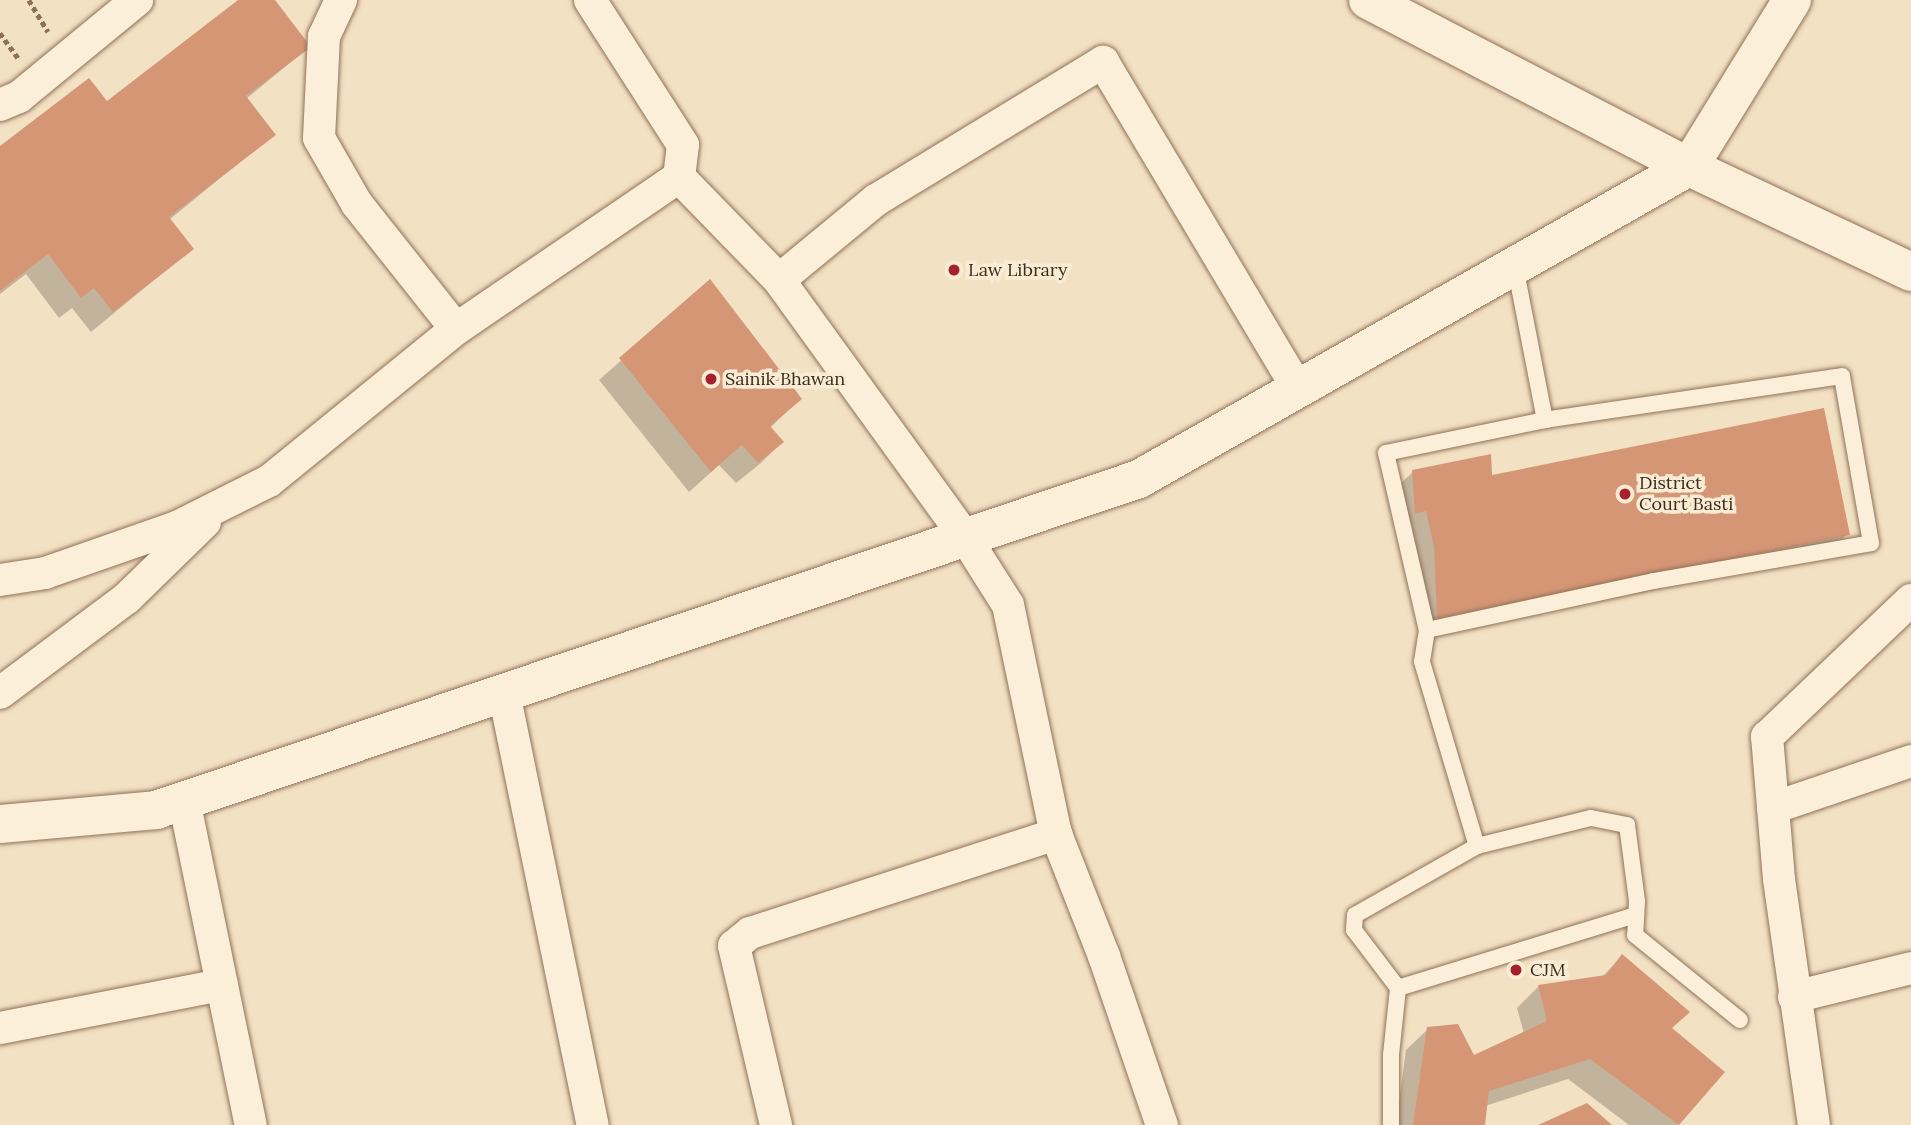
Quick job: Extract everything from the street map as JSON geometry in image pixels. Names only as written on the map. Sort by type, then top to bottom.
[{"type":"street","points":[[0,105],[19,97],[137,0]]},
{"type":"street","points":[[341,0],[324,36],[319,138],[357,204],[456,329]]},
{"type":"street","points":[[0,580],[58,568],[177,527],[269,481],[456,329],[679,177],[683,145],[590,0]]},
{"type":"street","points":[[1368,0],[1689,167],[1911,272]]},
{"type":"street","points":[[0,824],[156,810],[1139,479],[1689,167],[1792,0]]},
{"type":"street","points":[[779,280],[876,200],[1103,62],[1298,388]]},
{"type":"street","points":[[679,177],[779,280],[965,537],[1008,605],[1056,834],[1104,956],[1162,1125]]},
{"type":"street","points":[[0,693],[127,598],[224,503]]},
{"type":"street","points":[[1814,1125],[1794,997],[1767,737],[1911,600]]},
{"type":"street","points":[[504,693],[593,1125]]},
{"type":"street","points":[[1773,808],[1911,761]]},
{"type":"street","points":[[184,800],[251,1125]]},
{"type":"street","points":[[776,1125],[734,946],[750,933],[1056,834]]},
{"type":"street","points":[[1794,997],[1911,968]]},
{"type":"street","points":[[0,1028],[222,985]]},
{"type":"lane","points":[[1515,266],[1545,420]]},
{"type":"lane","points":[[1427,630],[1654,581],[1871,543],[1842,376],[1545,420],[1387,453],[1427,630],[1422,662],[1477,846]]},
{"type":"lane","points":[[1391,1125],[1391,1055],[1398,988],[1354,930],[1355,915],[1477,846],[1591,818],[1627,825],[1636,915],[1635,935],[1740,1020]]},
{"type":"lane","points":[[1398,988],[1636,915]]},
{"type":"building","points":[[238,0],[275,0],[311,47],[246,96],[276,135],[169,217],[194,249],[113,312],[94,288],[81,298],[48,254],[0,291],[0,146],[89,78],[107,101]]},
{"type":"building","name":"Sainik Bhawan","points":[[710,279],[802,399],[770,426],[784,442],[758,463],[742,445],[711,472],[619,358]]},
{"type":"building","points":[[1824,408],[1850,535],[1437,618],[1434,547],[1426,511],[1415,514],[1412,470],[1491,454],[1492,475]]},
{"type":"building","points":[[1622,954],[1690,1012],[1672,1028],[1725,1072],[1679,1125],[1590,1059],[1489,1091],[1485,1125],[1413,1125],[1427,1027],[1458,1024],[1474,1055],[1547,1021],[1538,985],[1606,975]]},
{"type":"building","points":[[1587,1103],[1612,1125],[1538,1125]]},
{"type":"place","name":"Law Library","points":[[954,270]]},
{"type":"place","name":"Sainik Bhawan","points":[[711,379]]},
{"type":"place","name":"District Court Basti","points":[[1625,494]]},
{"type":"place","name":"CJM","points":[[1516,970]]}]
